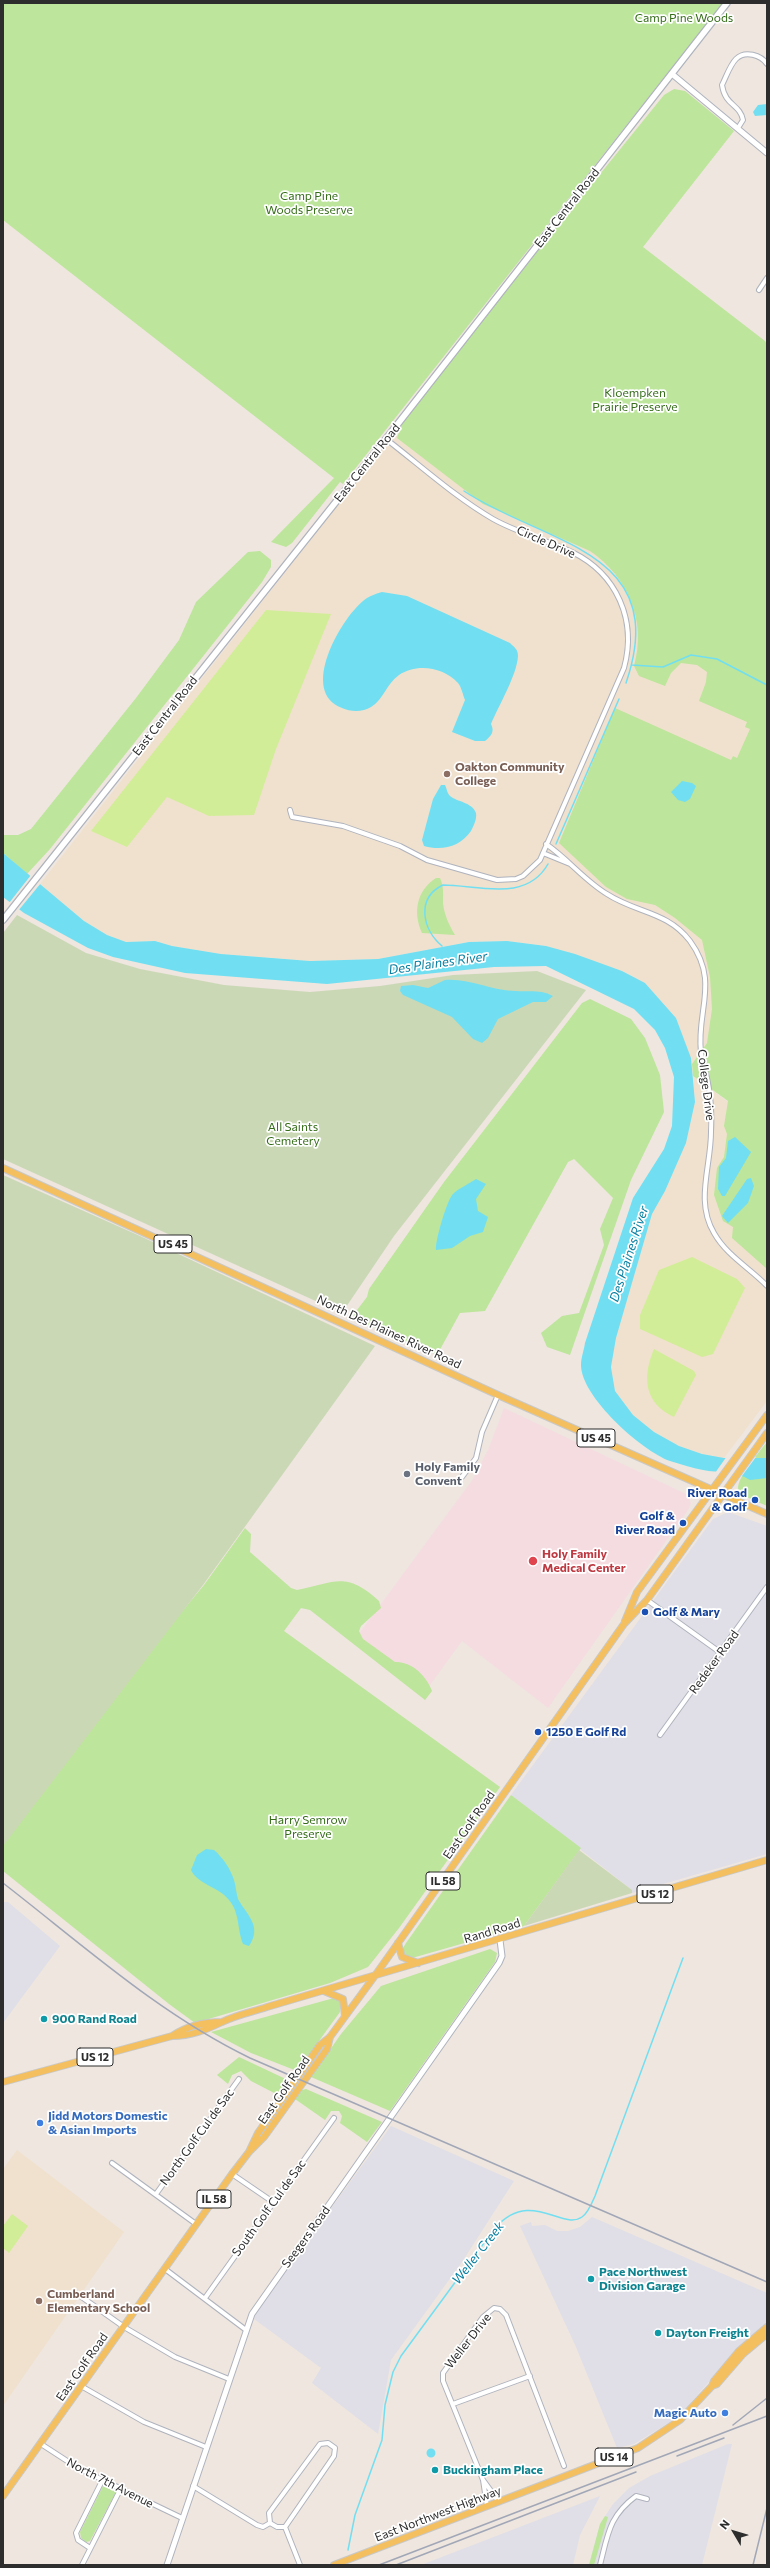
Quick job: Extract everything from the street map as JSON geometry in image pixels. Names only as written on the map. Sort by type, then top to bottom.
[{"type":"main road","name":"East Central Road","points":[[3,920],[386,439],[727,3]]},
{"type":"main road","name":"North Des Plaines River Road","points":[[3,1168],[498,1395],[767,1514]]},
{"type":"main road","name":"East Golf Road","points":[[624,1624],[638,1592],[767,1415]]},
{"type":"main road","name":"East Golf Road","points":[[3,2496],[196,2224],[249,2152],[258,2133],[320,2045],[330,2037],[345,2017],[624,1624],[647,1600],[766,1435]]},
{"type":"main road","name":"Rand Road","points":[[3,2082],[169,2037],[185,2036],[210,2029],[223,2021],[420,1964],[767,1860]]},
{"type":"main road","points":[[398,1943],[402,1957],[420,1964]]},
{"type":"main road","points":[[324,1991],[343,1999],[345,2017]]},
{"type":"main road","name":"East Northwest Highway","points":[[712,2386],[714,2380],[739,2351],[767,2327]]},
{"type":"main road","name":"East Northwest Highway","points":[[334,2565],[638,2448],[680,2420],[712,2386],[717,2384],[743,2354],[767,2334]]},
{"type":"street","points":[[738,128],[743,120],[742,112],[728,102],[722,85],[735,60],[741,56],[754,55],[762,57],[767,64]]},
{"type":"street","points":[[672,74],[767,153]]},
{"type":"street","points":[[758,290],[767,278]]},
{"type":"street","name":"Circle Drive","points":[[290,810],[292,817],[344,826],[400,846],[427,860],[497,880],[516,879],[523,876],[540,860],[624,668],[629,650],[626,613],[618,596],[605,576],[573,553],[494,519],[459,496],[386,439]]},
{"type":"street","name":"College Drive","points":[[546,844],[572,864],[605,893],[619,902],[666,919],[681,931],[697,954],[706,986],[700,1046],[711,1110],[711,1133],[704,1191],[707,1216],[714,1233],[730,1254],[767,1285]]},
{"type":"street","name":"College Drive","points":[[543,853],[572,864]]},
{"type":"street","points":[[462,1477],[476,1458],[484,1426],[498,1395]]},
{"type":"street","name":"Redeker Road","points":[[660,1735],[721,1653],[767,1587]]},
{"type":"street","points":[[647,1600],[721,1653]]},
{"type":"street","name":"Seegers Road","points":[[167,2565],[228,2379],[246,2330],[261,2300],[499,1963],[502,1956],[500,1940]]},
{"type":"street","name":"North Golf Cul de Sac","points":[[156,2194],[239,2079]]},
{"type":"street","name":"South Golf Cul de Sac","points":[[205,2298],[334,2118]]},
{"type":"street","points":[[112,2163],[196,2224]]},
{"type":"street","points":[[232,2174],[273,2202]]},
{"type":"street","points":[[165,2269],[246,2330]]},
{"type":"street","points":[[76,2293],[124,2327],[175,2357],[228,2379]]},
{"type":"street","name":"Weller Drive","points":[[453,2404],[443,2381],[443,2373],[483,2317],[494,2308],[500,2308],[506,2315],[530,2376]]},
{"type":"street","points":[[487,2506],[483,2480],[453,2404],[530,2376],[564,2466]]},
{"type":"street","points":[[81,2386],[144,2422],[206,2446]]},
{"type":"street","points":[[270,2524],[270,2513],[320,2444],[328,2443],[335,2448],[334,2456],[285,2527]]},
{"type":"street","name":"North 7th Avenue","points":[[41,2444],[78,2468],[102,2481],[182,2518]]},
{"type":"street","points":[[483,2480],[499,2502]]},
{"type":"street","points":[[90,2548],[78,2540],[76,2533],[102,2481]]},
{"type":"street","points":[[193,2486],[257,2525],[263,2526],[270,2524],[277,2527],[285,2527]]},
{"type":"street","points":[[82,2565],[120,2490]]},
{"type":"street","points":[[600,2565],[612,2520],[618,2511],[636,2496],[647,2499]]},
{"type":"street","points":[[285,2527],[300,2565]]},
{"type":"shaded area","name":"Oakton Community College","points":[[402,424],[767,664],[767,961],[692,1064],[676,1018],[645,983],[622,971],[546,946],[507,941],[469,942],[378,959],[310,961],[221,954],[172,946],[155,941],[126,942],[107,935],[84,921],[40,884]]},
{"type":"shaded area","points":[[693,1076],[767,1131],[767,1401],[724,1458],[702,1454],[679,1446],[654,1432],[633,1415],[615,1391],[611,1367],[616,1338],[652,1214],[665,1191],[686,1143],[695,1102]]},
{"type":"shaded area","name":"Holy Family Medical Center","points":[[504,1408],[686,1494],[691,1503],[688,1510],[548,1708],[462,1641],[425,1692],[356,1638],[473,1479],[488,1450]]},
{"type":"shaded area","points":[[728,1512],[767,1526],[767,1854],[632,1893],[632,1890],[511,1795],[713,1519]]},
{"type":"shaded area","points":[[3,1902],[8,1902],[60,1946],[3,2023]]},
{"type":"shaded area","points":[[391,2126],[514,2181],[462,2262],[391,2360],[378,2434],[312,2383],[321,2368],[254,2319],[257,2310]]},
{"type":"shaded area","points":[[17,2150],[124,2232],[3,2406],[3,2169]]},
{"type":"shaded area","name":"Dayton Freight","points":[[592,2217],[767,2293],[767,2323],[736,2351],[678,2417],[634,2444],[617,2448],[576,2347],[520,2226],[531,2222],[532,2226],[545,2225],[557,2231],[568,2231],[580,2227]]},
{"type":"shaded area","points":[[728,2444],[732,2444],[702,2565],[589,2565],[600,2524],[613,2504],[629,2488],[650,2476]]},
{"type":"shaded area","points":[[600,2496],[580,2535],[573,2565],[421,2565]]},
{"type":"green space","name":"Camp Pine Woods Preserve","points":[[3,3],[723,3],[343,484],[340,482],[292,543],[286,547],[271,542],[334,478],[3,220]]},
{"type":"green space","name":"Kloempken Prairie Preserve","points":[[674,89],[685,91],[734,131],[643,247],[765,341],[767,345],[767,1269],[732,1238],[733,1227],[723,1221],[714,1195],[717,1168],[724,1157],[727,1134],[724,1126],[728,1101],[693,1076],[692,1064],[707,1043],[712,1009],[710,977],[702,940],[675,918],[655,905],[627,899],[606,887],[559,843],[615,708],[731,760],[733,756],[737,758],[750,729],[745,727],[747,722],[699,701],[706,682],[707,672],[697,665],[681,663],[671,673],[665,686],[639,676],[634,666],[638,633],[636,617],[631,601],[615,574],[590,551],[483,504],[397,438],[402,424],[537,252],[664,95]]},
{"type":"green space","points":[[260,551],[271,560],[271,567],[262,582],[50,849],[27,874],[3,853],[3,835],[18,835],[31,829],[136,698],[179,640],[196,602],[248,552]]},
{"type":"green space","points":[[266,610],[331,614],[276,749],[254,815],[209,816],[167,797],[127,847],[91,831]]},
{"type":"green space","points":[[436,878],[440,878],[443,887],[444,911],[455,935],[422,933],[419,925],[417,910],[420,896],[429,883]]},
{"type":"green space","name":"All Saints Cemetery","points":[[17,915],[86,953],[140,969],[224,985],[310,992],[380,986],[453,975],[537,971],[586,990],[394,1236],[342,1313],[3,1159],[3,933]]},
{"type":"green space","points":[[590,999],[631,1019],[645,1038],[660,1075],[664,1112],[631,1180],[570,1355],[547,1347],[541,1333],[562,1316],[579,1313],[604,1245],[600,1229],[613,1198],[574,1159],[568,1162],[485,1311],[460,1313],[437,1355],[354,1319],[354,1314],[367,1297],[369,1289],[444,1182],[582,1003]]},
{"type":"green space","points":[[3,1175],[140,1236],[375,1346],[203,1585],[3,1846]]},
{"type":"green space","points":[[692,1257],[737,1279],[745,1288],[713,1354],[702,1357],[640,1329],[640,1315],[659,1270]]},
{"type":"green space","points":[[654,1349],[694,1371],[696,1375],[674,1417],[664,1411],[657,1404],[651,1397],[648,1388],[648,1369]]},
{"type":"green space","points":[[767,1442],[767,1506],[745,1496],[739,1491],[738,1487],[748,1466]]},
{"type":"green space","name":"Harry Semrow Preserve","points":[[245,1528],[251,1534],[250,1552],[291,1588],[297,1590],[331,1582],[349,1582],[368,1592],[379,1601],[381,1608],[361,1626],[359,1631],[363,1639],[395,1662],[407,1664],[418,1670],[430,1685],[432,1691],[425,1700],[310,1610],[301,1608],[284,1631],[500,1787],[399,1928],[368,1967],[330,1983],[195,2023],[169,2004],[3,1871],[3,1826],[204,1585]]},
{"type":"green space","points":[[511,1795],[581,1848],[524,1926],[412,1958],[404,1954],[403,1948],[406,1943]]},
{"type":"green space","points":[[579,1850],[632,1890],[632,1893],[524,1926]]},
{"type":"green space","points":[[490,1949],[497,1953],[495,1962],[390,2111],[311,2077],[341,2034],[381,1986]]},
{"type":"green space","points":[[334,1998],[341,2001],[340,2012],[297,2071],[251,2053],[211,2032]]},
{"type":"green space","points":[[239,2057],[291,2081],[280,2096],[251,2081],[241,2071],[232,2075],[228,2084],[217,2075]]},
{"type":"green space","points":[[306,2089],[382,2122],[367,2142],[340,2123],[342,2116],[339,2111],[331,2111],[325,2120],[295,2099],[302,2090]]},
{"type":"green space","points":[[12,2214],[28,2226],[9,2253],[3,2248],[3,2226]]},
{"type":"green space","points":[[103,2486],[116,2492],[90,2541],[86,2542],[81,2538],[80,2532]]},
{"type":"green space","points":[[605,2516],[608,2517],[594,2565],[589,2565],[600,2524]]},
{"type":"water","points":[[767,104],[767,115],[755,116],[753,112],[758,105]]},
{"type":"water","points":[[382,592],[407,596],[510,643],[516,648],[518,656],[517,664],[491,724],[493,729],[492,734],[485,741],[475,741],[452,732],[465,700],[461,688],[458,683],[445,673],[430,668],[414,669],[399,675],[391,682],[375,704],[364,710],[353,711],[342,708],[330,700],[324,687],[324,672],[328,656],[335,639],[344,623],[363,601],[372,595]]},
{"type":"water","points":[[682,781],[692,783],[696,786],[690,799],[685,802],[678,800],[671,792]]},
{"type":"water","points":[[441,785],[445,785],[450,796],[468,804],[474,809],[476,813],[476,820],[467,836],[456,844],[444,848],[424,846],[422,840],[433,799]]},
{"type":"water","name":"Des Plaines River","points":[[3,853],[84,921],[107,935],[126,942],[155,941],[172,946],[221,954],[310,961],[378,959],[469,942],[507,941],[546,946],[575,954],[622,971],[645,983],[676,1018],[691,1058],[695,1102],[686,1143],[665,1191],[652,1214],[616,1338],[611,1367],[615,1391],[633,1415],[654,1432],[679,1446],[702,1454],[724,1458],[767,1458],[767,1478],[750,1480],[739,1475],[691,1467],[670,1461],[658,1455],[630,1435],[615,1421],[591,1392],[584,1378],[581,1360],[585,1343],[633,1198],[664,1149],[672,1126],[674,1077],[665,1048],[655,1030],[634,1009],[546,966],[494,967],[327,984],[185,973],[113,957],[88,948],[24,913],[3,897]]},
{"type":"water","points":[[445,980],[463,981],[498,989],[539,992],[553,996],[546,1002],[533,1002],[498,1019],[488,1038],[482,1043],[473,1039],[452,1017],[403,995],[400,991],[401,986],[413,985],[428,988]]},
{"type":"water","points":[[735,1137],[751,1152],[725,1196],[722,1196],[718,1189],[719,1167],[726,1158],[728,1141]]},
{"type":"water","points":[[751,1178],[754,1186],[748,1203],[728,1223],[722,1216],[747,1179]]},
{"type":"water","points":[[476,1179],[486,1184],[476,1199],[478,1211],[488,1217],[483,1232],[470,1236],[452,1248],[436,1250],[439,1230],[453,1194]]},
{"type":"water","points":[[206,1849],[214,1850],[217,1853],[226,1864],[235,1882],[238,1899],[249,1915],[254,1926],[253,1939],[249,1946],[243,1944],[233,1905],[220,1892],[198,1879],[191,1870],[197,1855]]},
{"type":"water","points":[[431,2448],[436,2453],[431,2458],[426,2453]]},
{"type":"pier","points":[[31,875],[41,883],[18,911],[9,903]]},
{"type":"pier","points":[[727,1456],[756,1457],[742,1476],[715,1473]]},
{"type":"waterway","points":[[464,491],[496,509],[563,540],[593,557],[616,578],[631,604],[636,638],[626,683]]},
{"type":"waterway","points":[[632,665],[663,667],[691,655],[717,659],[767,685]]},
{"type":"waterway","points":[[556,844],[619,699]]},
{"type":"waterway","points":[[442,946],[435,939],[426,923],[426,906],[434,891],[443,885],[486,889],[514,888],[527,884],[539,876],[548,864]]},
{"type":"waterway","name":"Weller Creek","points":[[348,2550],[355,2515],[382,2440],[385,2405],[393,2372],[401,2356],[495,2228],[508,2217],[521,2211],[533,2211],[574,2220],[582,2217],[590,2208],[683,1958]]},
{"type":"railway","points":[[3,1883],[92,1954],[153,2000],[184,2021],[250,2058],[767,2282]]},
{"type":"railway","points":[[733,2425],[767,2398]]},
{"type":"railway","points":[[379,2565],[767,2416]]},
{"type":"railway","points":[[677,2456],[724,2438]]},
{"type":"railway","points":[[396,2565],[636,2472]]},
{"type":"railway","points":[[753,2565],[767,2508]]},
{"type":"place","name":"Oakton Community College","points":[[447,774]]},
{"type":"place","name":"Holy Family Convent","points":[[407,1474]]},
{"type":"place","name":"River Road & Golf","points":[[755,1500]]},
{"type":"place","name":"Golf & River Road","points":[[683,1523]]},
{"type":"place","name":"Holy Family Medical Center","points":[[533,1561]]},
{"type":"place","name":"Golf & Mary","points":[[645,1612]]},
{"type":"place","name":"1250 E Golf Rd","points":[[538,1732]]},
{"type":"place","name":"900 Rand Road","points":[[44,2019]]},
{"type":"place","name":"Jidd Motors Domestic & Asian Imports","points":[[40,2123]]},
{"type":"place","name":"Pace Northwest Division Garage","points":[[591,2279]]},
{"type":"place","name":"Cumberland Elementary School","points":[[39,2301]]},
{"type":"place","name":"Dayton Freight","points":[[658,2333]]},
{"type":"place","name":"Magic Auto","points":[[725,2413]]},
{"type":"place","name":"Buckingham Place","points":[[435,2470]]},
{"type":"park label","name":"Camp Pine Woods","points":[[684,18]]}]
